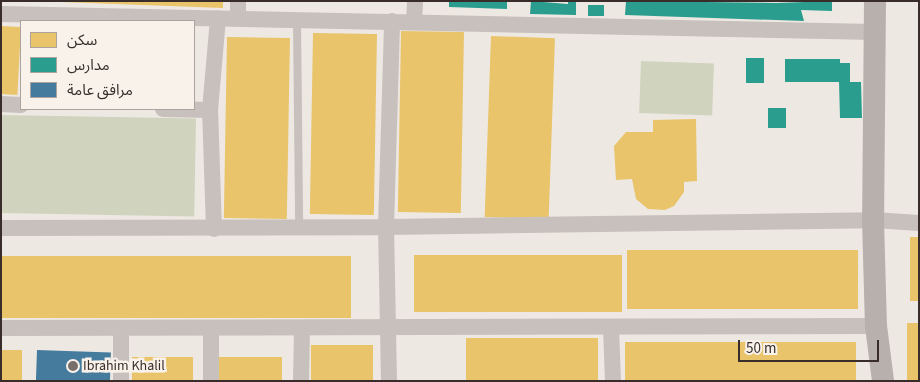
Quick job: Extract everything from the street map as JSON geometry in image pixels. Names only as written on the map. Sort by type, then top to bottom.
[{"type":"street","points":[[238,1],[238,18]]},
{"type":"street","points":[[414,22],[415,1]]},
{"type":"street","points":[[875,1],[873,220],[876,326],[883,381]]},
{"type":"street","points":[[1,14],[875,32]]},
{"type":"street","points":[[214,229],[210,110],[218,18]]},
{"type":"street","points":[[389,381],[386,228],[392,21]]},
{"type":"street","points":[[1,104],[20,105]]},
{"type":"street","points":[[195,110],[210,110]]},
{"type":"street","points":[[1,228],[386,228],[873,220],[919,223]]},
{"type":"street","points":[[1,328],[120,330],[876,326]]},
{"type":"street","points":[[611,327],[613,381]]},
{"type":"street","points":[[210,329],[210,381]]},
{"type":"street","points":[[301,381],[302,329]]},
{"type":"street","points":[[120,330],[121,381]]},
{"type":"lane","points":[[297,19],[299,228]]},
{"type":"green space","points":[[641,61],[714,64],[712,116],[639,113]]},
{"type":"green space","points":[[1,115],[196,118],[194,216],[1,213]]},
{"type":"building: سكن","points":[[35,1],[223,1],[223,8]]},
{"type":"building: سكن","points":[[1,26],[20,27],[17,95],[1,94]]},
{"type":"building: سكن","points":[[401,31],[464,32],[461,213],[398,212]]},
{"type":"building: سكن","points":[[313,33],[377,34],[374,215],[310,214]]},
{"type":"building: سكن","points":[[491,36],[555,38],[549,219],[485,217]]},
{"type":"building: سكن","points":[[227,37],[290,38],[287,219],[224,218]]},
{"type":"building: سكن","points":[[696,119],[697,181],[684,182],[684,192],[674,206],[665,210],[648,209],[636,199],[632,179],[616,180],[614,146],[626,132],[653,132],[653,120]]},
{"type":"building: سكن","points":[[910,237],[919,237],[919,301],[910,301]]},
{"type":"building: سكن","points":[[627,250],[858,250],[858,309],[627,309]]},
{"type":"building: سكن","points":[[414,255],[622,255],[622,312],[414,312]]},
{"type":"building: سكن","points":[[1,256],[351,256],[351,318],[1,318]]},
{"type":"building: سكن","points":[[907,323],[919,323],[919,381],[907,381]]},
{"type":"building: سكن","points":[[466,338],[598,338],[598,381],[466,381]]},
{"type":"building: سكن","points":[[625,342],[856,342],[856,381],[625,381]]},
{"type":"building: سكن","points":[[311,345],[373,345],[373,381],[311,381]]},
{"type":"building: سكن","points":[[1,350],[22,350],[22,381],[1,381]]},
{"type":"building: سكن","points":[[132,357],[193,357],[193,381],[132,381]]},
{"type":"building: سكن","points":[[219,357],[282,357],[282,381],[219,381]]},
{"type":"building: مدارس","points":[[449,1],[507,1],[507,9],[449,7]]},
{"type":"building: مدارس","points":[[531,1],[568,4],[568,1],[576,1],[576,15],[530,14]]},
{"type":"building: مدارس","points":[[626,1],[777,3],[832,1],[832,11],[801,10],[804,21],[625,15]]},
{"type":"building: مدارس","points":[[588,5],[604,5],[604,16],[588,16]]},
{"type":"building: مدارس","points":[[746,58],[764,58],[764,83],[746,83]]},
{"type":"building: مدارس","points":[[785,59],[840,59],[840,63],[850,63],[850,82],[861,82],[862,118],[840,118],[839,82],[785,82]]},
{"type":"building: مدارس","points":[[768,108],[786,108],[786,128],[768,128]]},
{"type":"building: مرافق عامة","name":"Ibrahim Khalil","points":[[37,350],[111,353],[110,381],[36,381]]},
{"type":"place","name":"Ibrahim Khalil","points":[[73,366]]}]
